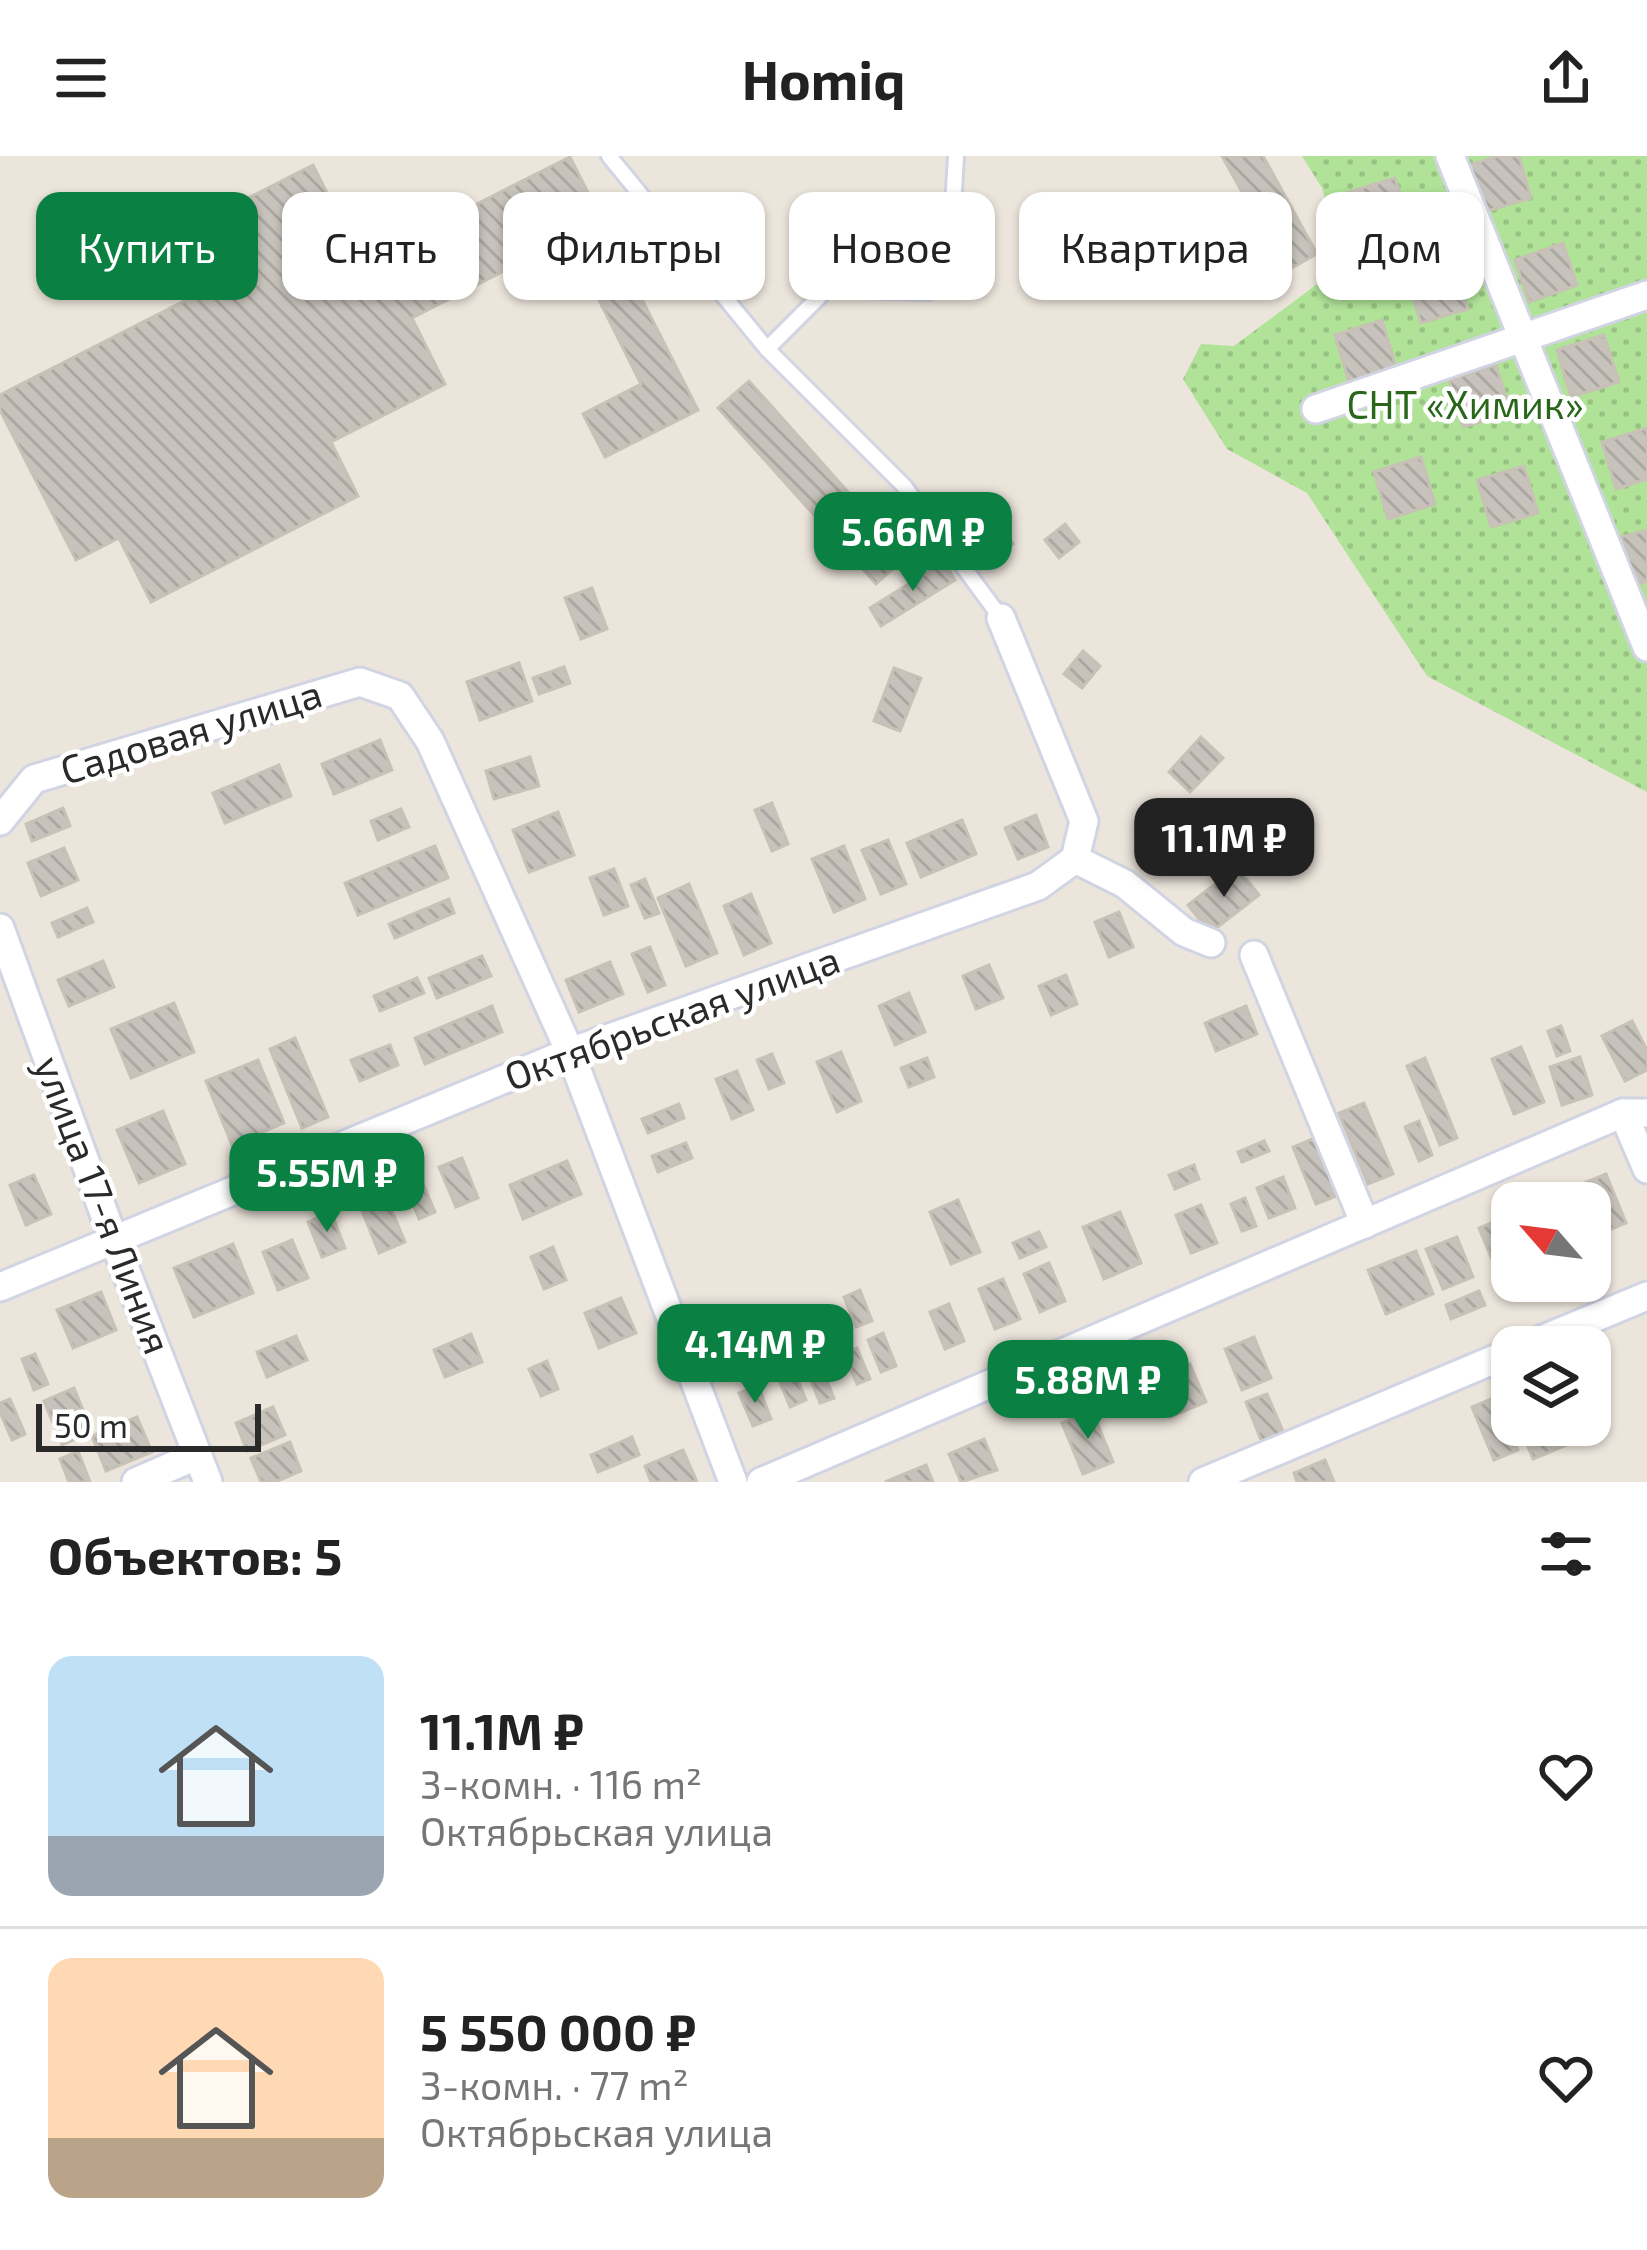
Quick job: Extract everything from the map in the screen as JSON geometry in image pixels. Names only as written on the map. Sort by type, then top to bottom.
[{"type":"street","points":[[1450,156],[1647,647]]},
{"type":"street","points":[[1316,409],[1647,295]]},
{"type":"street","points":[[1000,618],[1084,821],[1075,859],[1125,884],[1184,932],[1210,943]]},
{"type":"street","name":"Садовая улица","points":[[0,821],[34,779],[360,682],[400,696],[430,741],[569,1052]]},
{"type":"street","name":"Октябрьская улица","points":[[0,1287],[569,1052],[1038,886],[1075,859]]},
{"type":"street","name":"улица 17-я Линия","points":[[0,928],[112,1238],[203,1469]]},
{"type":"street","points":[[1254,955],[1364,1224]]},
{"type":"street","points":[[569,1052],[733,1482]]},
{"type":"street","points":[[761,1482],[1635,1113],[1647,1169]]},
{"type":"street","points":[[1574,1326],[1647,1295]]},
{"type":"street","points":[[1203,1482],[1491,1361]]},
{"type":"street","points":[[136,1482],[203,1469]]},
{"type":"lane","points":[[609,156],[767,350],[904,486],[1000,618]]},
{"type":"lane","points":[[767,350],[827,289],[930,292],[953,207],[956,156]]},
{"type":"green space","name":"СНТ «Химик»","points":[[1302,156],[1647,156],[1647,792],[1427,676],[1307,493],[1227,449],[1183,379],[1201,344],[1234,346],[1316,285],[1316,300],[1484,300],[1484,192],[1323,192]]},
{"type":"building","points":[[1222,156],[1263,156],[1283,192],[1242,192]]},
{"type":"building","points":[[1498,156],[1519,156],[1531,198],[1484,212],[1484,192],[1478,192],[1470,165]]},
{"type":"building","points":[[570,157],[588,192],[503,192],[503,272],[479,284],[479,203]]},
{"type":"building","points":[[313,165],[327,192],[282,192],[282,300],[447,300],[412,318],[445,384],[331,442],[358,496],[151,602],[119,538],[76,560],[0,410],[0,395],[186,300],[258,300],[258,193]]},
{"type":"building","points":[[1395,178],[1399,192],[1348,192]]},
{"type":"building","points":[[1292,209],[1316,252],[1292,268]]},
{"type":"building","points":[[1563,243],[1577,285],[1529,302],[1515,260]]},
{"type":"building","points":[[599,300],[642,300],[698,410],[605,457],[583,414],[641,384]]},
{"type":"building","points":[[1414,300],[1465,300],[1468,309],[1421,323]]},
{"type":"building","points":[[1382,320],[1396,367],[1349,382],[1335,335]]},
{"type":"building","points":[[1604,335],[1619,382],[1571,397],[1557,350]]},
{"type":"building","points":[[1496,365],[1511,413],[1463,427],[1449,380]]},
{"type":"building","points":[[749,381],[906,557],[876,584],[718,408]]},
{"type":"building","points":[[1647,428],[1647,479],[1616,489],[1602,442]]},
{"type":"building","points":[[1421,457],[1435,504],[1388,519],[1374,472]]},
{"type":"building","points":[[1524,466],[1538,513],[1491,527],[1477,480]]},
{"type":"building","points":[[997,519],[1013,544],[998,553],[982,529]]},
{"type":"building","points":[[1065,524],[1079,542],[1059,558],[1045,540]]},
{"type":"building","points":[[1647,530],[1647,581],[1636,585],[1621,537]]},
{"type":"building","points":[[944,562],[955,580],[881,626],[870,608]]},
{"type":"building","points":[[592,588],[607,629],[581,639],[565,598]]},
{"type":"building","points":[[1083,651],[1100,666],[1082,688],[1064,674]]},
{"type":"building","points":[[519,663],[532,701],[480,720],[467,682]]},
{"type":"building","points":[[564,667],[570,683],[539,694],[533,678]]},
{"type":"building","points":[[894,668],[921,678],[900,731],[874,721]]},
{"type":"building","points":[[1201,737],[1223,758],[1190,792],[1169,772]]},
{"type":"building","points":[[380,740],[392,770],[334,794],[322,764]]},
{"type":"building","points":[[530,757],[539,786],[494,799],[486,771]]},
{"type":"building","points":[[279,765],[291,796],[225,823],[213,793]]},
{"type":"building","points":[[772,803],[788,844],[772,851],[755,810]]},
{"type":"building","points":[[63,808],[70,826],[32,841],[26,824]]},
{"type":"building","points":[[401,809],[409,827],[378,840],[371,821]]},
{"type":"building","points":[[558,812],[574,855],[529,872],[513,830]]},
{"type":"building","points":[[1036,815],[1048,847],[1018,859],[1005,828]]},
{"type":"building","points":[[962,820],[976,854],[921,877],[907,843]]},
{"type":"building","points":[[1175,827],[1189,846],[1155,871],[1141,851]]},
{"type":"building","points":[[888,840],[906,884],[881,894],[862,850]]},
{"type":"building","points":[[435,846],[448,878],[358,915],[345,883]]},
{"type":"building","points":[[844,846],[865,899],[834,912],[812,859]]},
{"type":"building","points":[[64,848],[78,880],[41,896],[28,863]]},
{"type":"building","points":[[1237,867],[1259,895],[1210,933],[1188,905]]},
{"type":"building","points":[[614,869],[628,906],[604,915],[590,878]]},
{"type":"building","points":[[645,879],[659,913],[645,918],[631,885]]},
{"type":"building","points":[[689,884],[717,953],[686,966],[658,898]]},
{"type":"building","points":[[751,894],[771,943],[744,955],[724,906]]},
{"type":"building","points":[[449,899],[454,913],[395,938],[389,924]]},
{"type":"building","points":[[87,908],[93,922],[58,937],[52,923]]},
{"type":"building","points":[[1119,912],[1133,947],[1109,957],[1095,922]]},
{"type":"building","points":[[650,947],[665,985],[648,992],[632,954]]},
{"type":"building","points":[[482,956],[491,976],[437,998],[429,978]]},
{"type":"building","points":[[103,961],[114,987],[69,1006],[58,980]]},
{"type":"building","points":[[610,962],[623,994],[579,1012],[566,980]]},
{"type":"building","points":[[989,965],[1003,998],[976,1009],[963,976]]},
{"type":"building","points":[[1066,975],[1077,1004],[1051,1015],[1039,986]]},
{"type":"building","points":[[417,978],[424,993],[380,1011],[374,996]]},
{"type":"building","points":[[909,993],[925,1032],[895,1045],[879,1006]]},
{"type":"building","points":[[174,1003],[194,1052],[131,1078],[111,1029]]},
{"type":"building","points":[[492,1006],[502,1032],[425,1064],[415,1038]]},
{"type":"building","points":[[1246,1006],[1257,1034],[1216,1051],[1205,1023]]},
{"type":"building","points":[[1632,1021],[1647,1050],[1647,1070],[1625,1081],[1602,1036]]},
{"type":"building","points":[[1561,1026],[1570,1051],[1557,1056],[1548,1031]]},
{"type":"building","points":[[295,1038],[328,1117],[302,1128],[270,1049]]},
{"type":"building","points":[[390,1045],[398,1065],[360,1081],[351,1060]]},
{"type":"building","points":[[1521,1047],[1544,1102],[1514,1114],[1492,1059]]},
{"type":"building","points":[[841,1052],[861,1101],[837,1112],[817,1062]]},
{"type":"building","points":[[772,1054],[784,1083],[769,1089],[757,1060]]},
{"type":"building","points":[[1580,1057],[1592,1095],[1562,1105],[1550,1067]]},
{"type":"building","points":[[927,1058],[934,1077],[909,1087],[901,1068]]},
{"type":"building","points":[[1425,1058],[1457,1138],[1440,1145],[1407,1066]]},
{"type":"building","points":[[258,1060],[284,1123],[232,1145],[206,1081]]},
{"type":"building","points":[[737,1071],[753,1110],[732,1119],[716,1079]]},
{"type":"building","points":[[1364,1103],[1393,1174],[1368,1184],[1339,1113]]},
{"type":"building","points":[[679,1104],[684,1118],[648,1133],[642,1119]]},
{"type":"building","points":[[163,1111],[185,1164],[139,1183],[117,1130]]},
{"type":"building","points":[[1419,1121],[1432,1155],[1419,1161],[1405,1127]]},
{"type":"building","points":[[1315,1138],[1339,1195],[1316,1204],[1293,1147]]},
{"type":"building","points":[[1264,1141],[1269,1151],[1242,1162],[1238,1152]]},
{"type":"building","points":[[686,1143],[692,1158],[658,1172],[652,1156]]},
{"type":"building","points":[[462,1158],[478,1198],[456,1207],[439,1167]]},
{"type":"building","points":[[567,1161],[581,1194],[523,1219],[510,1185]]},
{"type":"building","points":[[1194,1165],[1199,1179],[1175,1189],[1169,1175]]},
{"type":"building","points":[[416,1168],[435,1212],[419,1219],[401,1174]]},
{"type":"building","points":[[1606,1174],[1609,1182],[1587,1182]]},
{"type":"building","points":[[34,1175],[51,1214],[26,1225],[10,1185]]},
{"type":"building","points":[[1283,1177],[1295,1208],[1269,1218],[1257,1188]]},
{"type":"building","points":[[380,1182],[405,1242],[379,1253],[355,1193]]},
{"type":"building","points":[[1611,1186],[1626,1223],[1611,1229]]},
{"type":"building","points":[[1245,1198],[1256,1226],[1242,1231],[1231,1204]]},
{"type":"building","points":[[958,1200],[980,1252],[951,1264],[930,1212]]},
{"type":"building","points":[[1201,1205],[1217,1243],[1191,1253],[1176,1215]]},
{"type":"building","points":[[331,1212],[345,1248],[322,1257],[308,1222]]},
{"type":"building","points":[[1120,1212],[1141,1263],[1104,1279],[1083,1227]]},
{"type":"building","points":[[1491,1223],[1491,1257],[1479,1228]]},
{"type":"building","points":[[1039,1232],[1046,1247],[1020,1258],[1013,1243]]},
{"type":"building","points":[[1457,1237],[1473,1277],[1443,1289],[1426,1249]]},
{"type":"building","points":[[292,1240],[308,1278],[278,1290],[263,1252]]},
{"type":"building","points":[[233,1244],[253,1293],[194,1317],[174,1268]]},
{"type":"building","points":[[553,1247],[566,1280],[544,1289],[531,1257]]},
{"type":"building","points":[[1416,1251],[1433,1294],[1386,1314],[1368,1270]]},
{"type":"building","points":[[1049,1263],[1065,1301],[1040,1312],[1024,1274]]},
{"type":"building","points":[[1003,1279],[1020,1319],[995,1329],[979,1289]]},
{"type":"building","points":[[860,1290],[872,1321],[856,1327],[844,1297]]},
{"type":"building","points":[[1479,1291],[1485,1305],[1451,1319],[1446,1305]]},
{"type":"building","points":[[101,1292],[116,1330],[73,1348],[57,1310]]},
{"type":"building","points":[[621,1298],[636,1333],[599,1348],[585,1313]]},
{"type":"building","points":[[949,1304],[964,1341],[945,1349],[930,1312]]},
{"type":"building","points":[[883,1333],[896,1366],[881,1372],[868,1340]]},
{"type":"building","points":[[471,1334],[482,1362],[445,1377],[434,1350]]},
{"type":"building","points":[[296,1336],[307,1360],[267,1377],[257,1352]]},
{"type":"building","points":[[1254,1337],[1271,1378],[1242,1390],[1225,1349]]},
{"type":"building","points":[[857,1348],[870,1379],[857,1384],[844,1353]]},
{"type":"building","points":[[35,1354],[48,1384],[34,1390],[22,1359]]},
{"type":"building","points":[[818,1359],[834,1398],[820,1403],[805,1365]]},
{"type":"building","points":[[790,1360],[806,1400],[790,1407],[774,1367]]},
{"type":"building","points":[[547,1361],[558,1389],[541,1396],[529,1369]]},
{"type":"building","points":[[1190,1364],[1206,1402],[1170,1417],[1155,1379]]},
{"type":"building","points":[[758,1385],[771,1419],[753,1426],[739,1393]]},
{"type":"building","points":[[74,1388],[92,1432],[62,1445],[44,1401]]},
{"type":"building","points":[[1267,1394],[1285,1436],[1263,1445],[1246,1402]]},
{"type":"building","points":[[10,1399],[25,1434],[12,1440],[0,1412],[0,1403]]},
{"type":"building","points":[[1491,1399],[1491,1446],[1516,1446],[1518,1450],[1494,1460],[1472,1407]]},
{"type":"building","points":[[273,1407],[285,1435],[247,1451],[236,1423]]},
{"type":"building","points":[[1092,1410],[1113,1462],[1083,1474],[1062,1423]]},
{"type":"building","points":[[137,1417],[152,1452],[106,1471],[92,1436]]},
{"type":"building","points":[[632,1437],[639,1455],[598,1472],[591,1455]]},
{"type":"building","points":[[984,1439],[997,1470],[961,1482],[949,1454]]},
{"type":"building","points":[[290,1442],[301,1471],[275,1482],[261,1482],[251,1458]]},
{"type":"building","points":[[1528,1446],[1564,1446],[1533,1459]]},
{"type":"building","points":[[683,1450],[697,1482],[651,1482],[645,1466]]},
{"type":"building","points":[[78,1451],[90,1482],[69,1482],[60,1459]]},
{"type":"building","points":[[1325,1460],[1334,1482],[1297,1482],[1294,1473]]},
{"type":"building","points":[[926,1465],[933,1482],[885,1482]]}]
